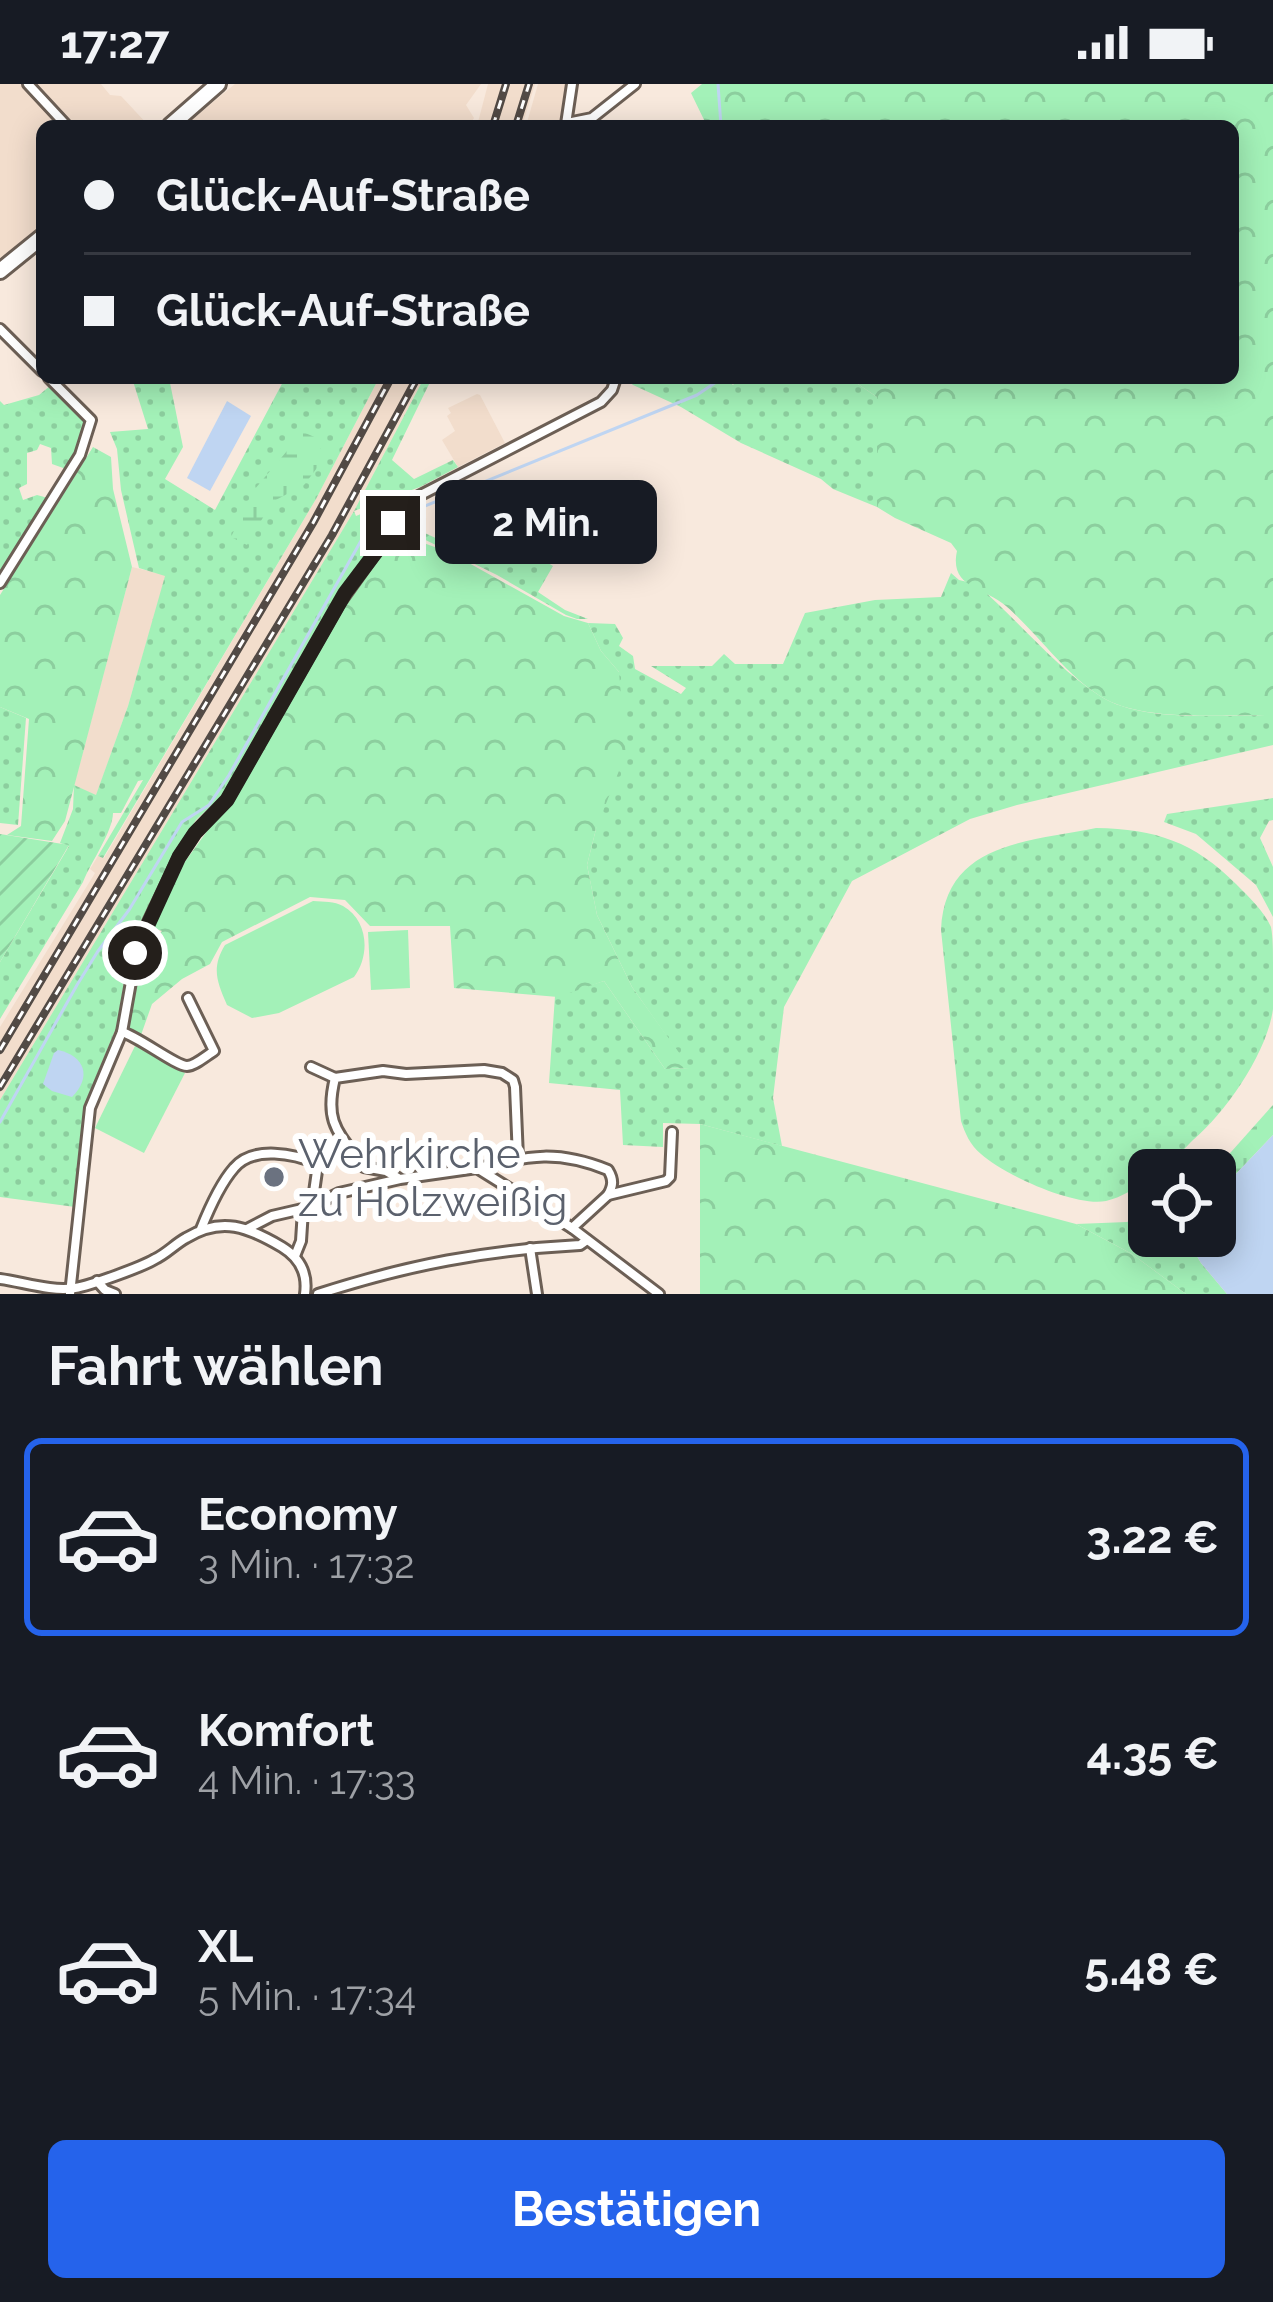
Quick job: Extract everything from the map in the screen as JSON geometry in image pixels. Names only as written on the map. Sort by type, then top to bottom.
[{"type":"main road","points":[[177,120],[218,84]]},
{"type":"main road","points":[[0,271],[36,242]]},
{"type":"street","points":[[28,84],[61,120]]},
{"type":"street","points":[[567,120],[572,84]]},
{"type":"street","points":[[596,120],[635,84]]},
{"type":"street","points":[[0,329],[36,365]]},
{"type":"street","points":[[0,583],[80,455],[91,420],[55,384]]},
{"type":"street","points":[[71,1291],[90,1108],[122,1032],[135,953],[179,857],[227,800],[345,593],[379,548],[399,509],[601,402],[614,384]]},
{"type":"street","points":[[122,1032],[183,1066],[193,1065],[214,1051],[188,998]]},
{"type":"street","points":[[311,1067],[335,1078],[383,1070],[502,1073],[515,1087],[518,1158]]},
{"type":"street","points":[[335,1078],[329,1101],[334,1126],[364,1167],[400,1179]]},
{"type":"street","points":[[608,1195],[670,1177],[672,1132]]},
{"type":"street","points":[[200,1231],[235,1166],[245,1159],[285,1153],[318,1165],[295,1256]]},
{"type":"street","points":[[247,1229],[339,1193],[518,1158],[562,1155],[608,1170],[613,1177],[608,1195],[572,1228]]},
{"type":"street","points":[[477,1168],[572,1228],[659,1294]]},
{"type":"street","points":[[0,1279],[71,1291],[154,1260],[200,1231],[221,1224],[247,1229],[295,1256],[304,1273],[304,1294]]},
{"type":"street","points":[[318,1294],[472,1254],[580,1245],[587,1240]]},
{"type":"street","points":[[530,1247],[537,1294]]},
{"type":"street","points":[[96,1280],[115,1294]]},
{"type":"shaded area","points":[[0,84],[22,84],[55,120],[36,120],[36,230],[0,261]]},
{"type":"shaded area","points":[[34,84],[101,84],[110,95],[121,96],[143,120],[67,120]]},
{"type":"shaded area","points":[[235,84],[481,84],[466,105],[473,120],[191,120]]},
{"type":"shaded area","points":[[488,84],[535,84],[524,120],[479,120]]},
{"type":"shaded area","points":[[538,84],[568,84],[563,120],[528,120]]},
{"type":"shaded area","points":[[376,384],[421,384],[354,511],[0,1100],[0,1027],[95,873],[90,869],[98,856],[104,858],[316,499]]},
{"type":"shaded area","points":[[477,394],[505,443],[458,467],[442,440],[455,431],[448,408]]},
{"type":"shaded area","points":[[132,567],[166,575],[96,796],[74,785]]},
{"type":"green space","points":[[702,84],[1273,84],[1273,715],[1160,714],[1117,705],[1087,686],[1006,606],[963,580],[951,543],[877,507],[877,397],[858,384],[1239,384],[1239,120],[704,120],[691,93]]},
{"type":"green space","points":[[134,384],[170,384],[183,447],[165,479],[215,510],[282,384],[376,384],[316,499],[103,858],[98,856],[143,780],[138,781],[121,813],[113,813],[83,882],[0,1019],[0,962],[69,846],[60,843],[73,809],[74,785],[96,795],[128,706],[165,576],[139,568],[110,432],[148,429]]},
{"type":"green space","points":[[421,384],[429,384],[392,460],[414,479],[453,460],[458,467],[420,487],[354,511]]},
{"type":"green space","points":[[858,384],[877,397],[877,507],[741,443],[633,385]]},
{"type":"green space","points":[[50,386],[85,420],[82,433],[66,469],[52,464],[51,448],[40,444],[27,453],[27,484],[19,488],[23,500],[37,495],[48,498],[0,574],[0,401],[4,405],[39,395]]},
{"type":"green space","points":[[303,432],[319,439],[323,460],[304,485],[272,502],[247,545],[231,537],[254,490]]},
{"type":"green space","points":[[93,447],[111,457],[113,489],[132,567],[65,821],[52,841],[7,835],[21,826],[29,719],[0,707],[0,595]]},
{"type":"green space","points":[[400,498],[332,602],[224,794],[185,837],[130,944],[117,1026],[86,1101],[75,1207],[0,1197],[0,1100],[354,511],[356,516]]},
{"type":"green space","points":[[415,513],[417,519],[407,525],[491,563],[508,539],[553,566],[538,592],[588,619],[566,615],[399,527],[399,520]]},
{"type":"green space","points":[[410,538],[451,553],[564,616],[588,623],[601,651],[619,672],[626,753],[587,865],[597,915],[632,987],[690,1068],[665,1069],[604,981],[558,997],[454,988],[450,926],[370,926],[345,900],[310,897],[222,942],[210,964],[152,1004],[141,1035],[129,1029],[136,978],[142,982],[160,954],[154,939],[162,931],[153,928],[184,863],[234,794],[355,587],[382,551]]},
{"type":"green space","points":[[951,573],[976,584],[1100,696],[1117,705],[1160,714],[1273,715],[1273,745],[970,819],[852,881],[784,1007],[773,1098],[782,1146],[700,1124],[663,1123],[663,1147],[623,1145],[620,1090],[549,1083],[555,996],[604,981],[665,1069],[689,1068],[632,987],[597,915],[587,865],[619,672],[601,651],[588,623],[615,624],[623,638],[619,646],[633,656],[635,669],[681,694],[686,688],[651,666],[712,666],[724,654],[735,664],[783,664],[805,613],[875,600],[941,597]]},
{"type":"green space","points":[[0,707],[26,718],[18,825],[0,823]]},
{"type":"green space","points":[[1273,798],[1273,820],[1260,838],[1273,867],[1273,917],[1256,885],[1196,834],[1164,822],[1167,814]]},
{"type":"green space","points":[[1096,828],[1156,835],[1189,848],[1220,870],[1271,927],[1273,1009],[1254,1062],[1231,1098],[1184,1149],[1128,1149],[1128,1192],[1106,1201],[1077,1199],[1022,1180],[977,1150],[961,1121],[941,930],[946,901],[957,879],[974,863],[1018,843]]},
{"type":"green space","points":[[0,834],[69,845],[0,962]]},
{"type":"green space","points":[[313,901],[340,904],[358,920],[364,949],[354,977],[279,1013],[252,1018],[227,1005],[217,975],[225,945]]},
{"type":"green space","points":[[408,930],[410,988],[371,990],[368,932]]},
{"type":"green space","points":[[135,1046],[185,1073],[144,1153],[95,1128]]},
{"type":"green space","points":[[1273,1105],[1273,1135],[1236,1174],[1234,1149]]},
{"type":"green space","points":[[700,1124],[1076,1224],[1128,1252],[1128,1257],[1136,1257],[1186,1294],[700,1294]]},
{"type":"green space","points":[[1127,1222],[1128,1252],[1076,1224]]},
{"type":"green space","points":[[1136,1257],[1197,1257],[1227,1294],[1186,1294]]},
{"type":"water","points":[[227,401],[251,416],[210,491],[187,478]]},
{"type":"water","points":[[58,1050],[74,1057],[83,1068],[82,1082],[72,1097],[43,1084]]},
{"type":"water","points":[[1273,1135],[1273,1294],[1227,1294],[1197,1257],[1236,1257],[1236,1174]]},
{"type":"waterway","points":[[718,84],[721,120]]},
{"type":"waterway","points":[[398,517],[697,395],[713,384]]},
{"type":"waterway","points":[[0,1122],[77,985],[182,822],[209,805],[229,775],[362,539],[389,519]]},
{"type":"railway","points":[[495,120],[506,84]]},
{"type":"railway","points":[[518,120],[529,84]]},
{"type":"railway","points":[[0,1050],[313,523],[388,384]]},
{"type":"railway","points":[[0,1087],[332,535],[414,384]]},
{"type":"place","name":"Wehrkirche zu Holzweißig","points":[[274,1177]]},
{"type":"route","points":[[135,953],[179,857],[227,800],[345,593],[393,523]]}]
